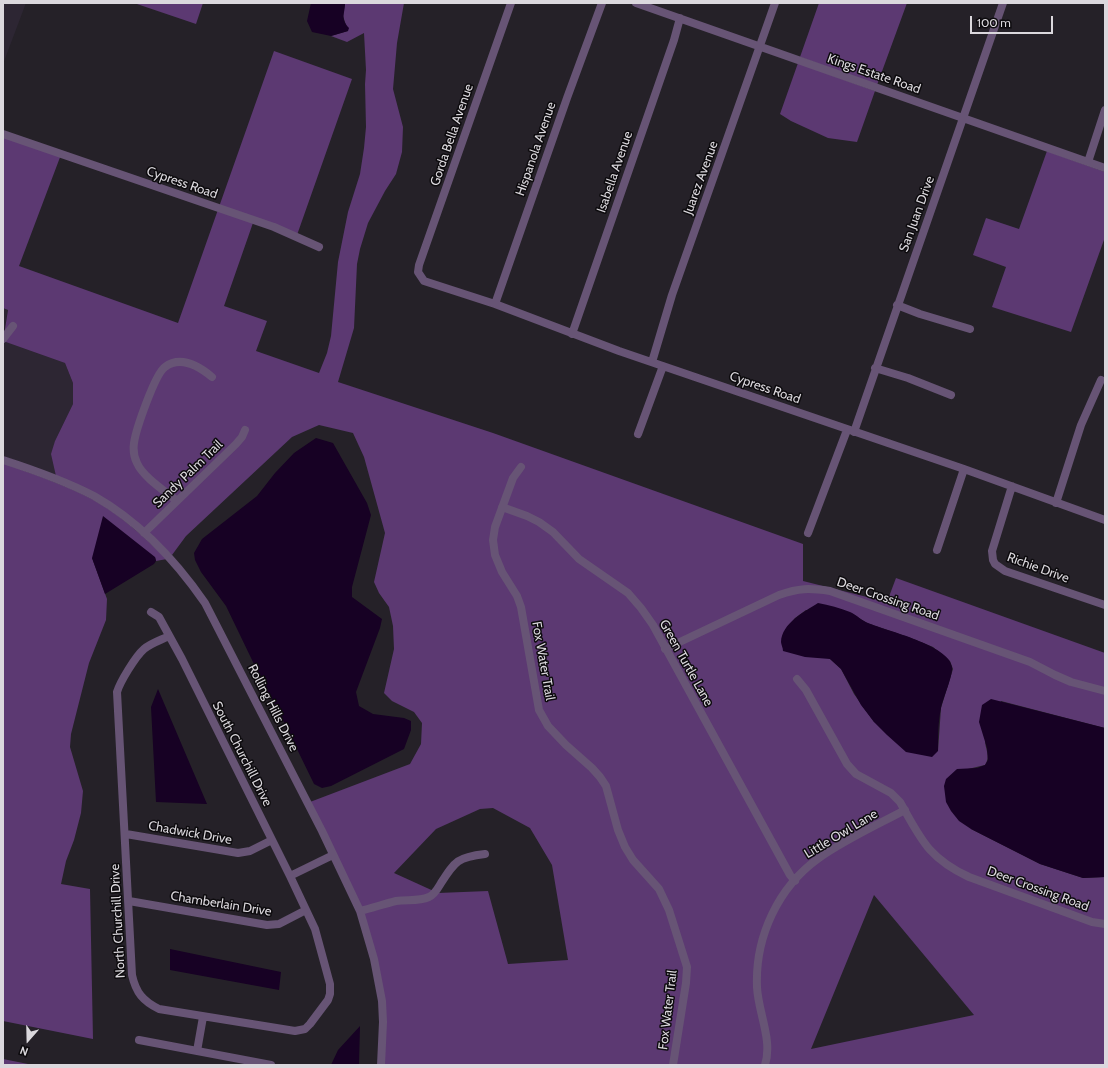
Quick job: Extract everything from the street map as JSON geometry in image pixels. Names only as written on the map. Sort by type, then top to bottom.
[{"type":"street","name":"Gorda Bella Avenue","points":[[419,275],[419,265],[511,3]]},
{"type":"street","name":"Hispanola Avenue","points":[[495,304],[602,3]]},
{"type":"street","name":"Kings Estate Road","points":[[636,3],[1105,168]]},
{"type":"street","name":"Juarez Avenue","points":[[652,362],[672,295],[775,3]]},
{"type":"street","name":"San Juan Drive","points":[[808,533],[876,368],[1003,3]]},
{"type":"street","name":"Isabella Avenue","points":[[572,334],[674,40],[680,18]]},
{"type":"street","points":[[1088,162],[1105,110]]},
{"type":"street","name":"Cypress Road","points":[[3,134],[274,227],[319,247]]},
{"type":"street","name":"Cypress Road","points":[[419,275],[427,282],[495,304],[572,334],[964,469],[1105,520]]},
{"type":"street","points":[[897,305],[920,314],[970,329]]},
{"type":"street","points":[[3,339],[13,326]]},
{"type":"street","points":[[177,501],[145,474],[137,465],[134,454],[134,442],[157,377],[165,367],[180,362],[185,363],[202,369],[212,377]]},
{"type":"street","points":[[638,434],[663,366]]},
{"type":"street","points":[[876,368],[908,378],[951,395]]},
{"type":"street","points":[[1056,503],[1081,425],[1101,380]]},
{"type":"street","name":"Sandy Palm Trail","points":[[144,533],[236,444],[242,437],[245,430]]},
{"type":"street","name":"Rolling Hills Drive","points":[[3,460],[63,482],[94,497],[126,518],[160,546],[187,576],[206,603],[272,732],[360,911],[374,959],[382,1001],[383,1029],[381,1065]]},
{"type":"street","name":"Fox Water Trail","points":[[522,467],[513,478],[495,527],[493,540],[496,556],[502,572],[517,596],[521,608],[540,710],[548,726],[566,745],[592,768],[606,786],[618,830],[625,847],[633,860],[659,889],[664,898],[684,955],[687,967],[686,983],[673,1065]]},
{"type":"street","points":[[937,550],[964,469]]},
{"type":"street","name":"Richie Drive","points":[[1012,486],[992,551],[995,564],[1010,573],[1105,605]]},
{"type":"street","name":"Green Turtle Lane","points":[[502,508],[527,516],[553,532],[585,564],[628,593],[641,608],[768,836],[790,875],[795,881]]},
{"type":"street","name":"Deer Crossing Road","points":[[665,649],[778,595],[795,589],[813,588],[838,594],[1030,662],[1071,682],[1105,691]]},
{"type":"street","name":"South Churchill Drive","points":[[151,612],[159,617],[182,659],[306,910]]},
{"type":"street","name":"North Churchill Drive","points":[[169,636],[152,644],[140,653],[119,685],[117,692],[126,834],[132,975],[135,987],[150,1004],[159,1009],[295,1031],[305,1029],[328,1000],[330,994],[330,984],[315,929],[306,910]]},
{"type":"street","name":"Deer Crossing Road","points":[[797,679],[806,690],[847,764],[856,774],[891,793],[900,802],[926,846],[938,859],[954,870],[969,877],[1092,922],[1105,924]]},
{"type":"street","name":"Little Owl Lane","points":[[765,1065],[767,1042],[759,1004],[757,968],[763,936],[771,916],[789,887],[804,870],[819,858],[905,810]]},
{"type":"street","name":"Chadwick Drive","points":[[126,834],[238,853],[250,851],[272,840]]},
{"type":"street","points":[[360,911],[398,901],[412,901],[430,896],[437,890],[450,868],[458,861],[470,856],[485,854]]},
{"type":"street","points":[[290,876],[333,855]]},
{"type":"street","name":"Chamberlain Drive","points":[[129,902],[141,902],[267,925],[279,924],[306,910]]},
{"type":"street","points":[[197,1051],[203,1017]]},
{"type":"street","points":[[139,1040],[271,1065]]},
{"type":"shaded area","points":[[3,3],[26,3],[3,64]]},
{"type":"shaded area","points":[[134,3],[203,3],[196,24]]},
{"type":"shaded area","points":[[311,3],[345,3],[344,19],[349,28],[348,31],[331,36],[312,32],[307,21]]},
{"type":"shaded area","points":[[345,3],[404,3],[397,43],[393,89],[403,127],[402,152],[396,174],[368,223],[360,249],[357,264],[354,328],[338,382],[493,433],[803,544],[803,581],[887,602],[896,578],[1105,653],[1105,728],[1001,701],[989,727],[985,740],[988,756],[987,762],[985,765],[968,769],[957,769],[971,829],[1040,864],[1083,878],[1105,877],[1105,1065],[384,1065],[377,958],[310,802],[410,764],[421,744],[422,723],[414,712],[392,701],[384,693],[394,649],[393,626],[389,607],[379,593],[374,582],[385,533],[364,457],[353,433],[319,425],[292,437],[186,536],[172,555],[139,525],[56,476],[51,454],[55,441],[73,404],[73,383],[65,363],[3,341],[8,310],[3,308],[3,132],[62,152],[19,266],[178,323],[274,51],[352,79],[297,235],[254,220],[224,306],[267,321],[256,351],[319,373],[327,353],[331,336],[338,262],[348,212],[360,174],[366,127],[366,70],[364,33],[347,42],[331,36],[348,31],[343,16]],"holes":[[[806,610],[851,613],[867,623],[933,647],[950,661],[953,669],[941,708],[938,751],[874,722],[854,694],[841,669],[830,659],[785,630],[795,618]],[[493,808],[530,828],[552,865],[568,960],[508,964],[488,891],[438,893],[394,873],[436,829],[480,809]],[[874,895],[974,1015],[811,1049]]]},
{"type":"shaded area","points":[[819,3],[907,3],[877,85],[800,57]]},
{"type":"shaded area","points":[[798,63],[875,91],[857,142],[828,138],[791,121],[780,114]]},
{"type":"shaded area","points":[[1047,151],[1105,172],[1105,237],[1071,332],[992,307],[1006,267],[973,255],[986,218],[1019,229]]},
{"type":"shaded area","points":[[3,308],[8,310],[3,335]]},
{"type":"shaded area","points":[[3,341],[65,363],[73,383],[73,404],[55,441],[56,476],[3,456]]},
{"type":"shaded area","points":[[316,438],[333,443],[367,503],[371,515],[352,587],[352,597],[382,619],[356,692],[359,706],[373,714],[404,718],[411,721],[411,730],[404,749],[331,786],[322,788],[314,784],[226,606],[201,572],[195,560],[194,553],[202,539],[257,496],[275,473],[294,453]]},
{"type":"shaded area","points":[[3,463],[92,499],[131,526],[167,559],[156,561],[155,557],[92,558],[107,599],[106,620],[89,663],[71,734],[70,747],[83,791],[81,813],[74,840],[66,861],[61,884],[90,889],[93,1039],[3,1021]]},
{"type":"shaded area","points":[[103,516],[155,557],[156,561],[154,564],[105,594],[92,558]]},
{"type":"shaded area","points":[[818,603],[853,613],[866,622],[916,640],[940,652],[948,659],[952,667],[952,671],[940,713],[938,751],[932,757],[906,752],[887,735],[874,722],[861,705],[841,669],[830,659],[805,657],[783,651],[781,642],[785,629],[800,614]]},
{"type":"shaded area","points":[[158,689],[207,804],[156,802],[151,707]]},
{"type":"shaded area","points":[[991,699],[1105,728],[1105,877],[1083,878],[1040,864],[971,829],[959,821],[951,811],[946,802],[944,786],[946,779],[957,769],[977,768],[985,765],[988,760],[987,748],[979,722],[982,705]]},
{"type":"shaded area","points":[[170,949],[281,972],[279,990],[170,970]]},
{"type":"shaded area","points":[[360,1026],[359,1065],[331,1065],[338,1050]]},
{"type":"shaded area","points":[[3,1059],[33,1065],[3,1065]]}]
